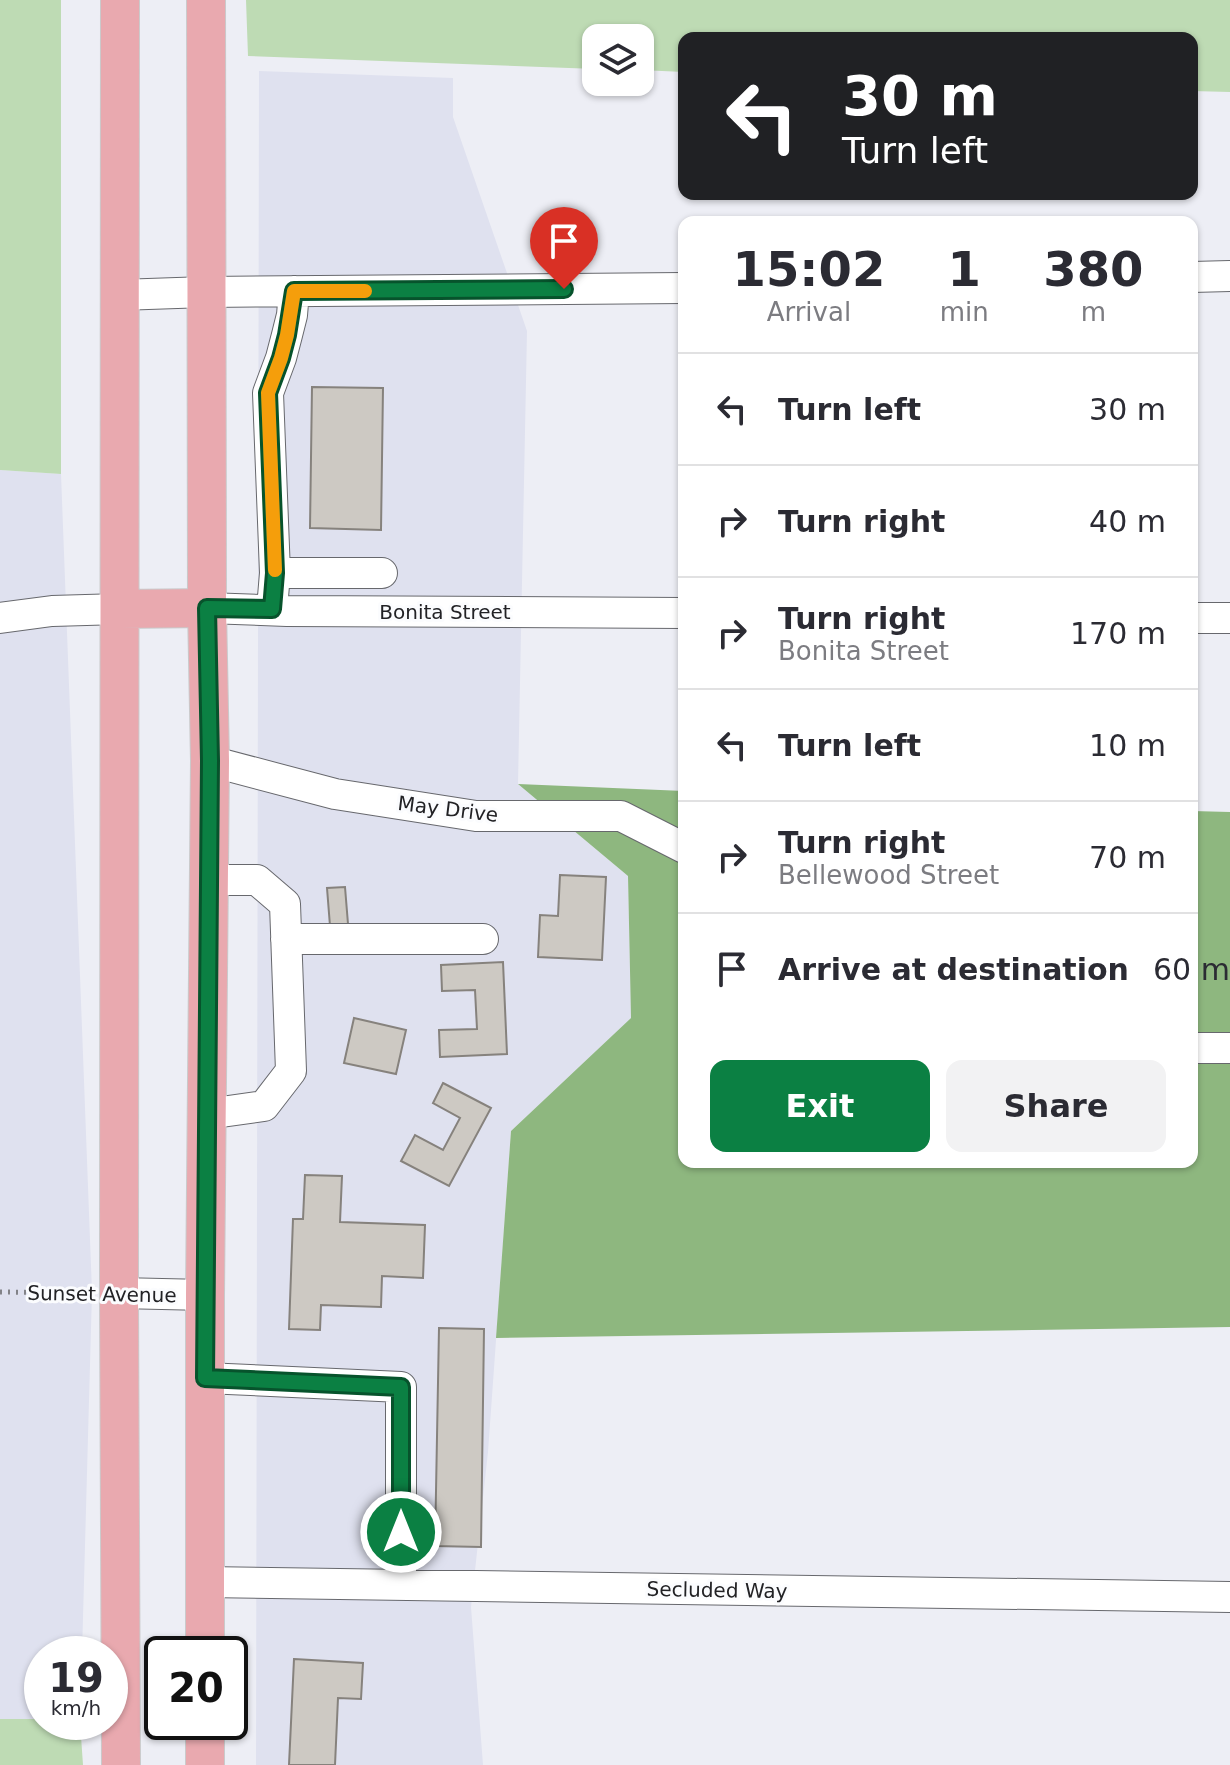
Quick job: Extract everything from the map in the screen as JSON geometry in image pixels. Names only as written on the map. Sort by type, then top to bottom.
[{"type":"main road","points":[[120,0],[121,1765]]},
{"type":"main road","points":[[205,1636],[210,761],[206,0]]},
{"type":"main road","points":[[120,609],[207,608]]},
{"type":"main road","points":[[205,1740],[205,1765]]},
{"type":"street","points":[[1198,277],[1230,276]]},
{"type":"street","points":[[119,295],[678,288]]},
{"type":"street","points":[[272,609],[275,573],[268,393],[287,335],[294,291]]},
{"type":"street","points":[[275,573],[382,573]]},
{"type":"street","name":"Bonita Street","points":[[207,608],[678,613]]},
{"type":"street","points":[[0,618],[52,611],[120,609]]},
{"type":"street","points":[[1198,618],[1230,618]]},
{"type":"street","name":"May Drive","points":[[210,761],[335,794],[476,816],[621,816],[678,845]]},
{"type":"street","points":[[207,1114],[264,1106],[291,1071],[285,904],[257,880],[209,880]]},
{"type":"street","points":[[286,939],[483,939]]},
{"type":"street","points":[[1198,1048],[1230,1048]]},
{"type":"street","name":"Sunset Avenue","points":[[119,1293],[205,1295]]},
{"type":"street","points":[[205,1378],[401,1387],[401,1585]]},
{"type":"street","name":"Secluded Way","points":[[205,1582],[1230,1597]]},
{"type":"path","name":"Sunset Avenue","points":[[0,1292],[119,1293]]},
{"type":"shaded area","points":[[259,71],[453,78],[453,117],[527,331],[518,784],[628,876],[631,1018],[511,1131],[488,1452],[471,1607],[483,1765],[256,1765]]},
{"type":"shaded area","points":[[0,470],[61,474],[92,1292],[82,1636],[24,1636],[24,1719],[0,1719]]},
{"type":"green space","points":[[0,0],[61,0],[61,474],[0,470]]},
{"type":"green space","points":[[246,0],[1230,0],[1230,92],[1198,91],[1198,32],[678,32],[678,72],[654,71],[654,24],[582,24],[582,68],[248,56]]},
{"type":"green space","points":[[518,784],[678,791],[678,1168],[1198,1168],[1198,811],[1230,812],[1230,1327],[496,1338],[511,1131],[631,1018],[628,876]]},
{"type":"green space","points":[[0,1719],[24,1719],[24,1740],[81,1740],[83,1765],[0,1765]]},
{"type":"building","points":[[312,387],[383,388],[381,530],[310,528]]},
{"type":"building","points":[[560,875],[606,877],[602,960],[538,957],[540,915],[558,916]]},
{"type":"building","points":[[345,887],[348,924],[330,926],[327,888]]},
{"type":"building","points":[[503,962],[507,1054],[440,1057],[439,1030],[477,1029],[475,990],[442,991],[441,965]]},
{"type":"building","points":[[354,1018],[406,1030],[396,1074],[344,1063]]},
{"type":"building","points":[[443,1083],[491,1108],[449,1186],[401,1161],[415,1135],[443,1150],[460,1118],[433,1103]]},
{"type":"building","points":[[305,1175],[342,1176],[340,1222],[425,1225],[423,1278],[382,1276],[381,1307],[321,1305],[320,1330],[289,1329],[293,1219],[303,1219]]},
{"type":"building","points":[[439,1328],[484,1329],[481,1547],[435,1546]]},
{"type":"building","points":[[294,1659],[363,1663],[361,1699],[338,1698],[335,1765],[289,1765]]},
{"type":"slow traffic","points":[[275,570],[268,393],[287,335],[294,291],[365,291]]},
{"type":"route","points":[[401,1532],[401,1387],[205,1378],[210,761],[207,608],[272,609],[275,573],[268,393],[287,335],[294,291],[564,289]]}]
